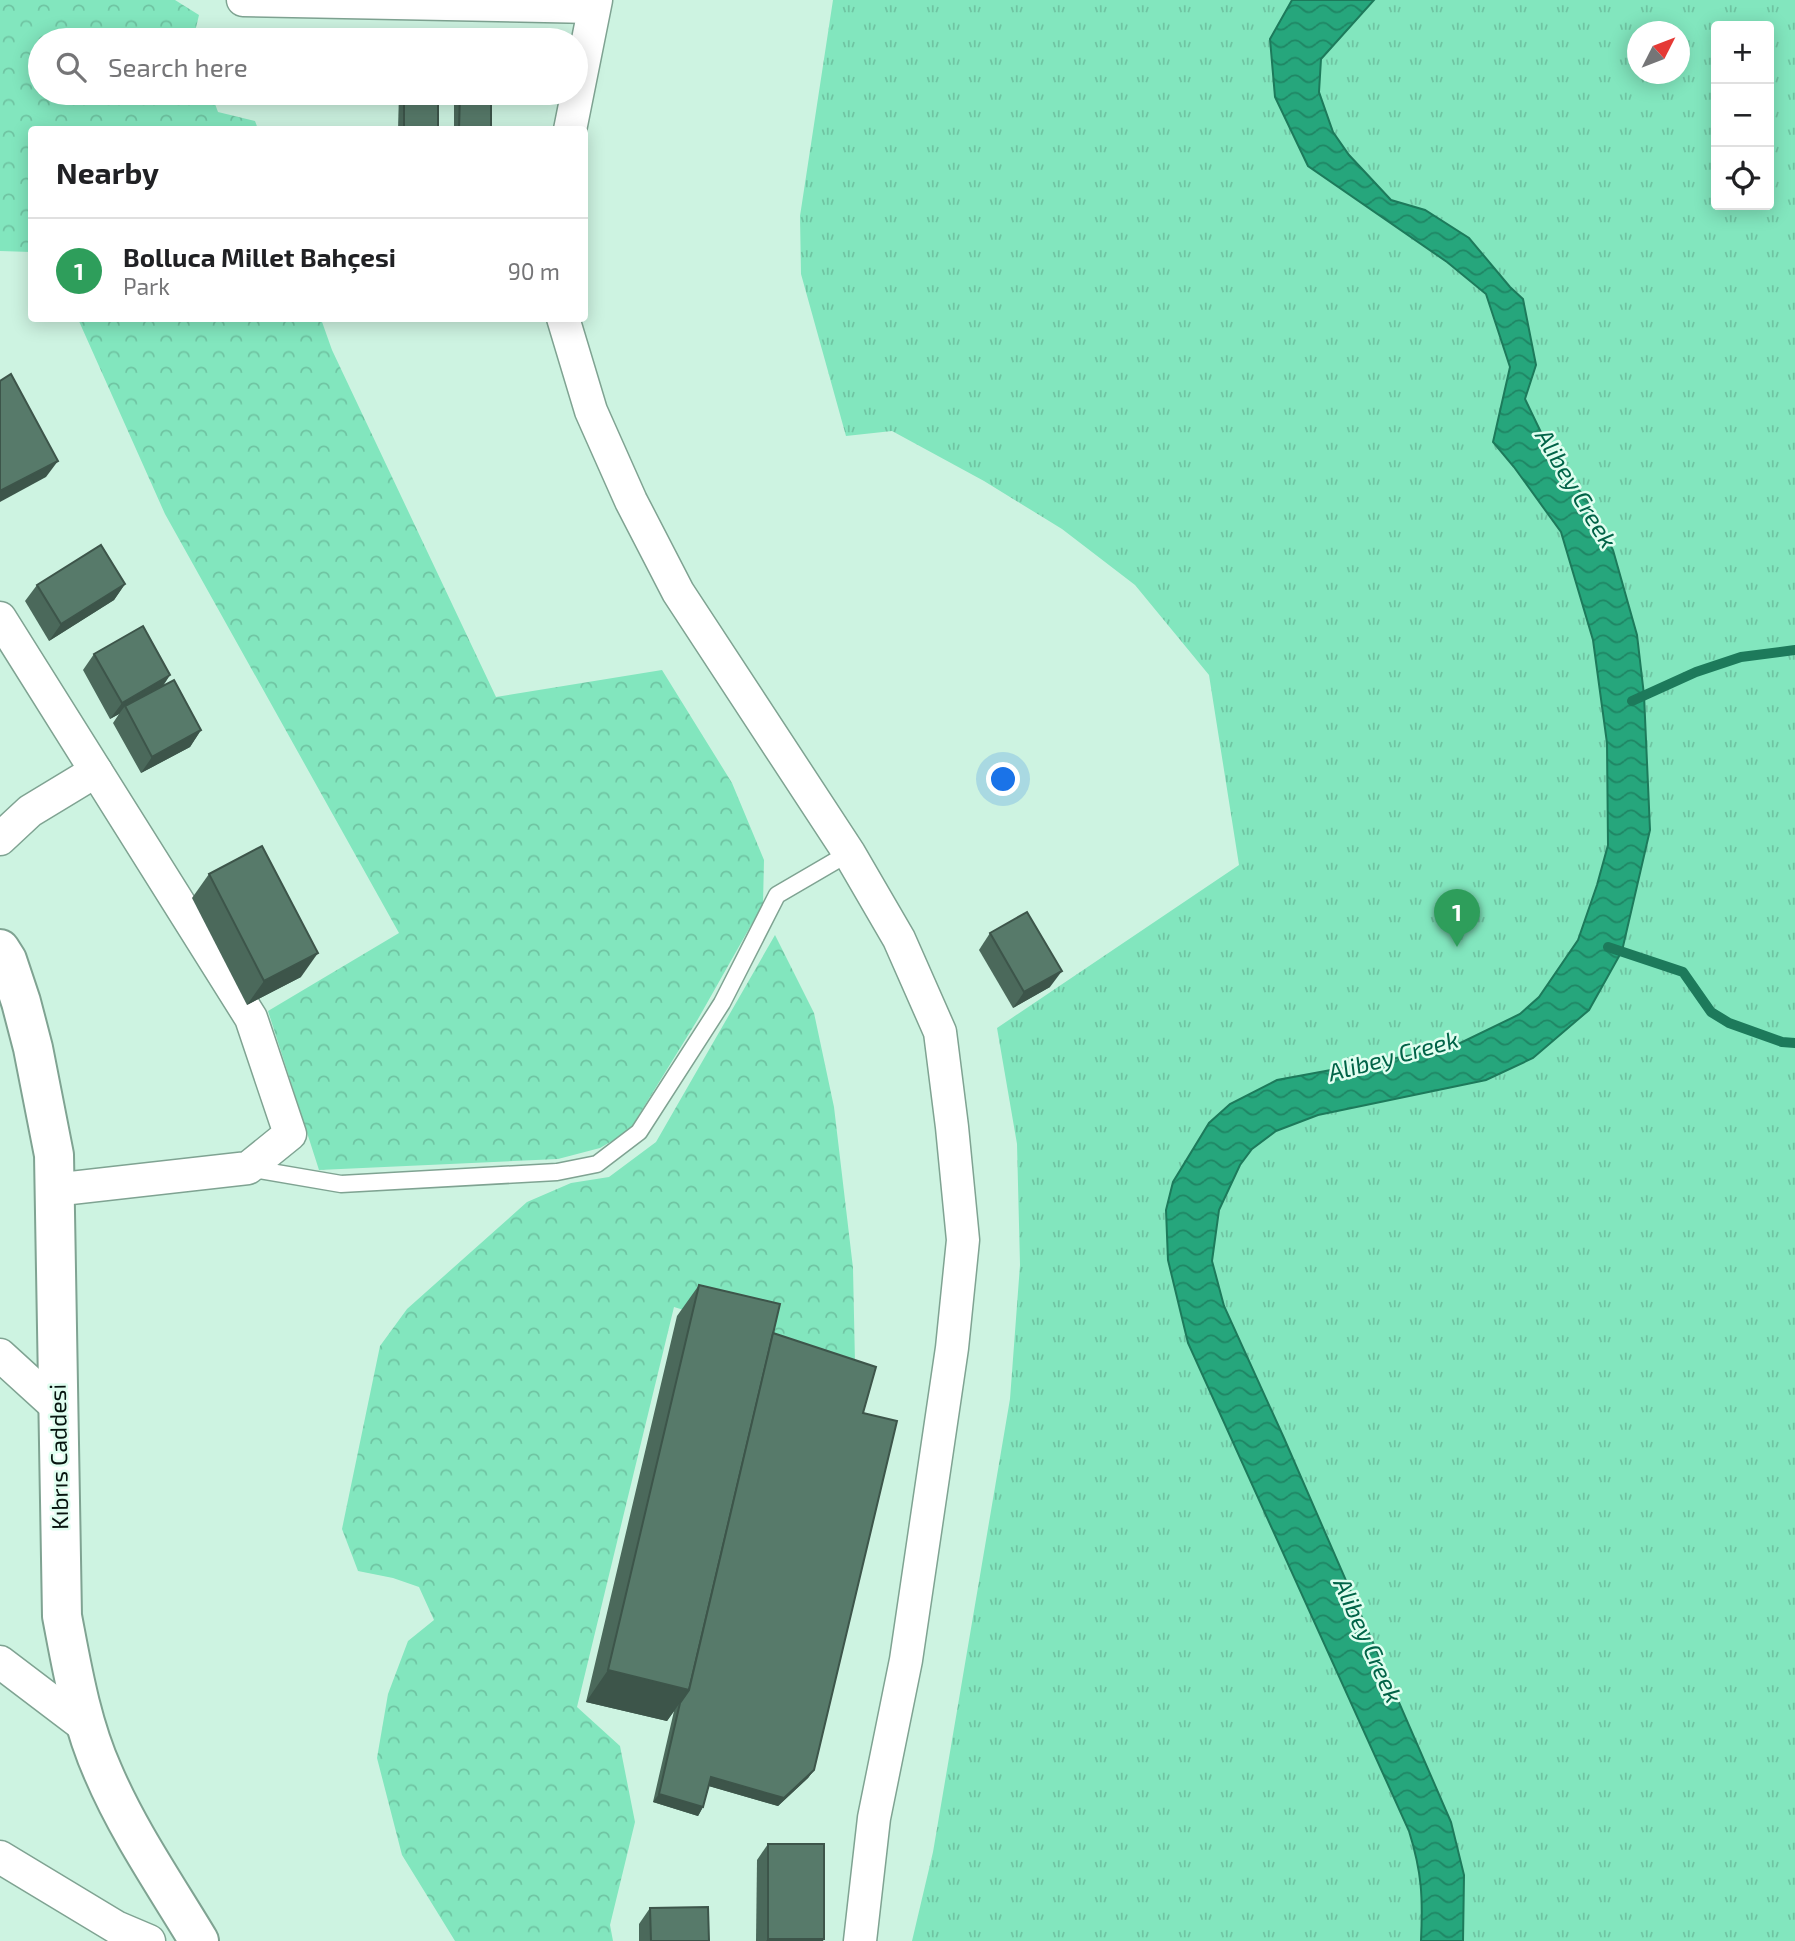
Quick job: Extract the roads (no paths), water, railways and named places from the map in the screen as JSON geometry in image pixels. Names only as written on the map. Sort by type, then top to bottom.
[{"type":"main road","name":"Kıbrıs Caddesi","points":[[2,959],[21,1002],[54,1155],[62,1616],[74,1677],[87,1728],[103,1772],[199,1941]]},
{"type":"street","points":[[243,0],[595,4],[588,39]]},
{"type":"street","points":[[571,126],[575,105]]},
{"type":"street","points":[[564,322],[591,411],[631,501],[678,592],[849,853],[899,939],[940,1032],[962,1240],[952,1348],[906,1660],[874,1818],[860,1941]]},
{"type":"street","points":[[0,618],[251,1018],[290,1134],[248,1168],[53,1190]]},
{"type":"street","points":[[0,839],[30,811],[96,771]]},
{"type":"street","points":[[0,1355],[57,1407]]},
{"type":"street","points":[[0,1662],[87,1728]]},
{"type":"street","points":[[0,1857],[116,1927],[149,1941]]},
{"type":"lane","points":[[248,1168],[341,1184],[558,1172],[597,1164],[639,1132],[722,1003],[777,895],[849,853]]},
{"type":"water","name":"Alibey Creek","points":[[1292,0],[1374,0],[1321,59],[1319,92],[1333,132],[1349,155],[1391,200],[1425,210],[1469,238],[1523,299],[1536,365],[1525,399],[1560,472],[1586,497],[1613,550],[1637,635],[1644,695],[1650,830],[1622,951],[1589,1010],[1533,1058],[1486,1080],[1318,1115],[1276,1131],[1252,1149],[1240,1165],[1219,1210],[1212,1261],[1224,1306],[1451,1822],[1464,1875],[1463,1941],[1421,1941],[1421,1885],[1409,1831],[1188,1343],[1168,1260],[1166,1210],[1173,1182],[1209,1123],[1230,1104],[1277,1080],[1450,1048],[1520,1014],[1539,997],[1578,940],[1608,845],[1607,743],[1593,640],[1561,532],[1493,442],[1510,367],[1486,294],[1447,262],[1308,166],[1275,97],[1270,39]]},
{"type":"waterway","points":[[1632,701],[1696,672],[1741,657],[1795,650]]},
{"type":"waterway","points":[[1608,947],[1683,972],[1711,1012],[1729,1023],[1782,1042],[1795,1043]]},
{"type":"place","name":"Bolluca Millet Bahçesi","points":[[1457,947]]}]
